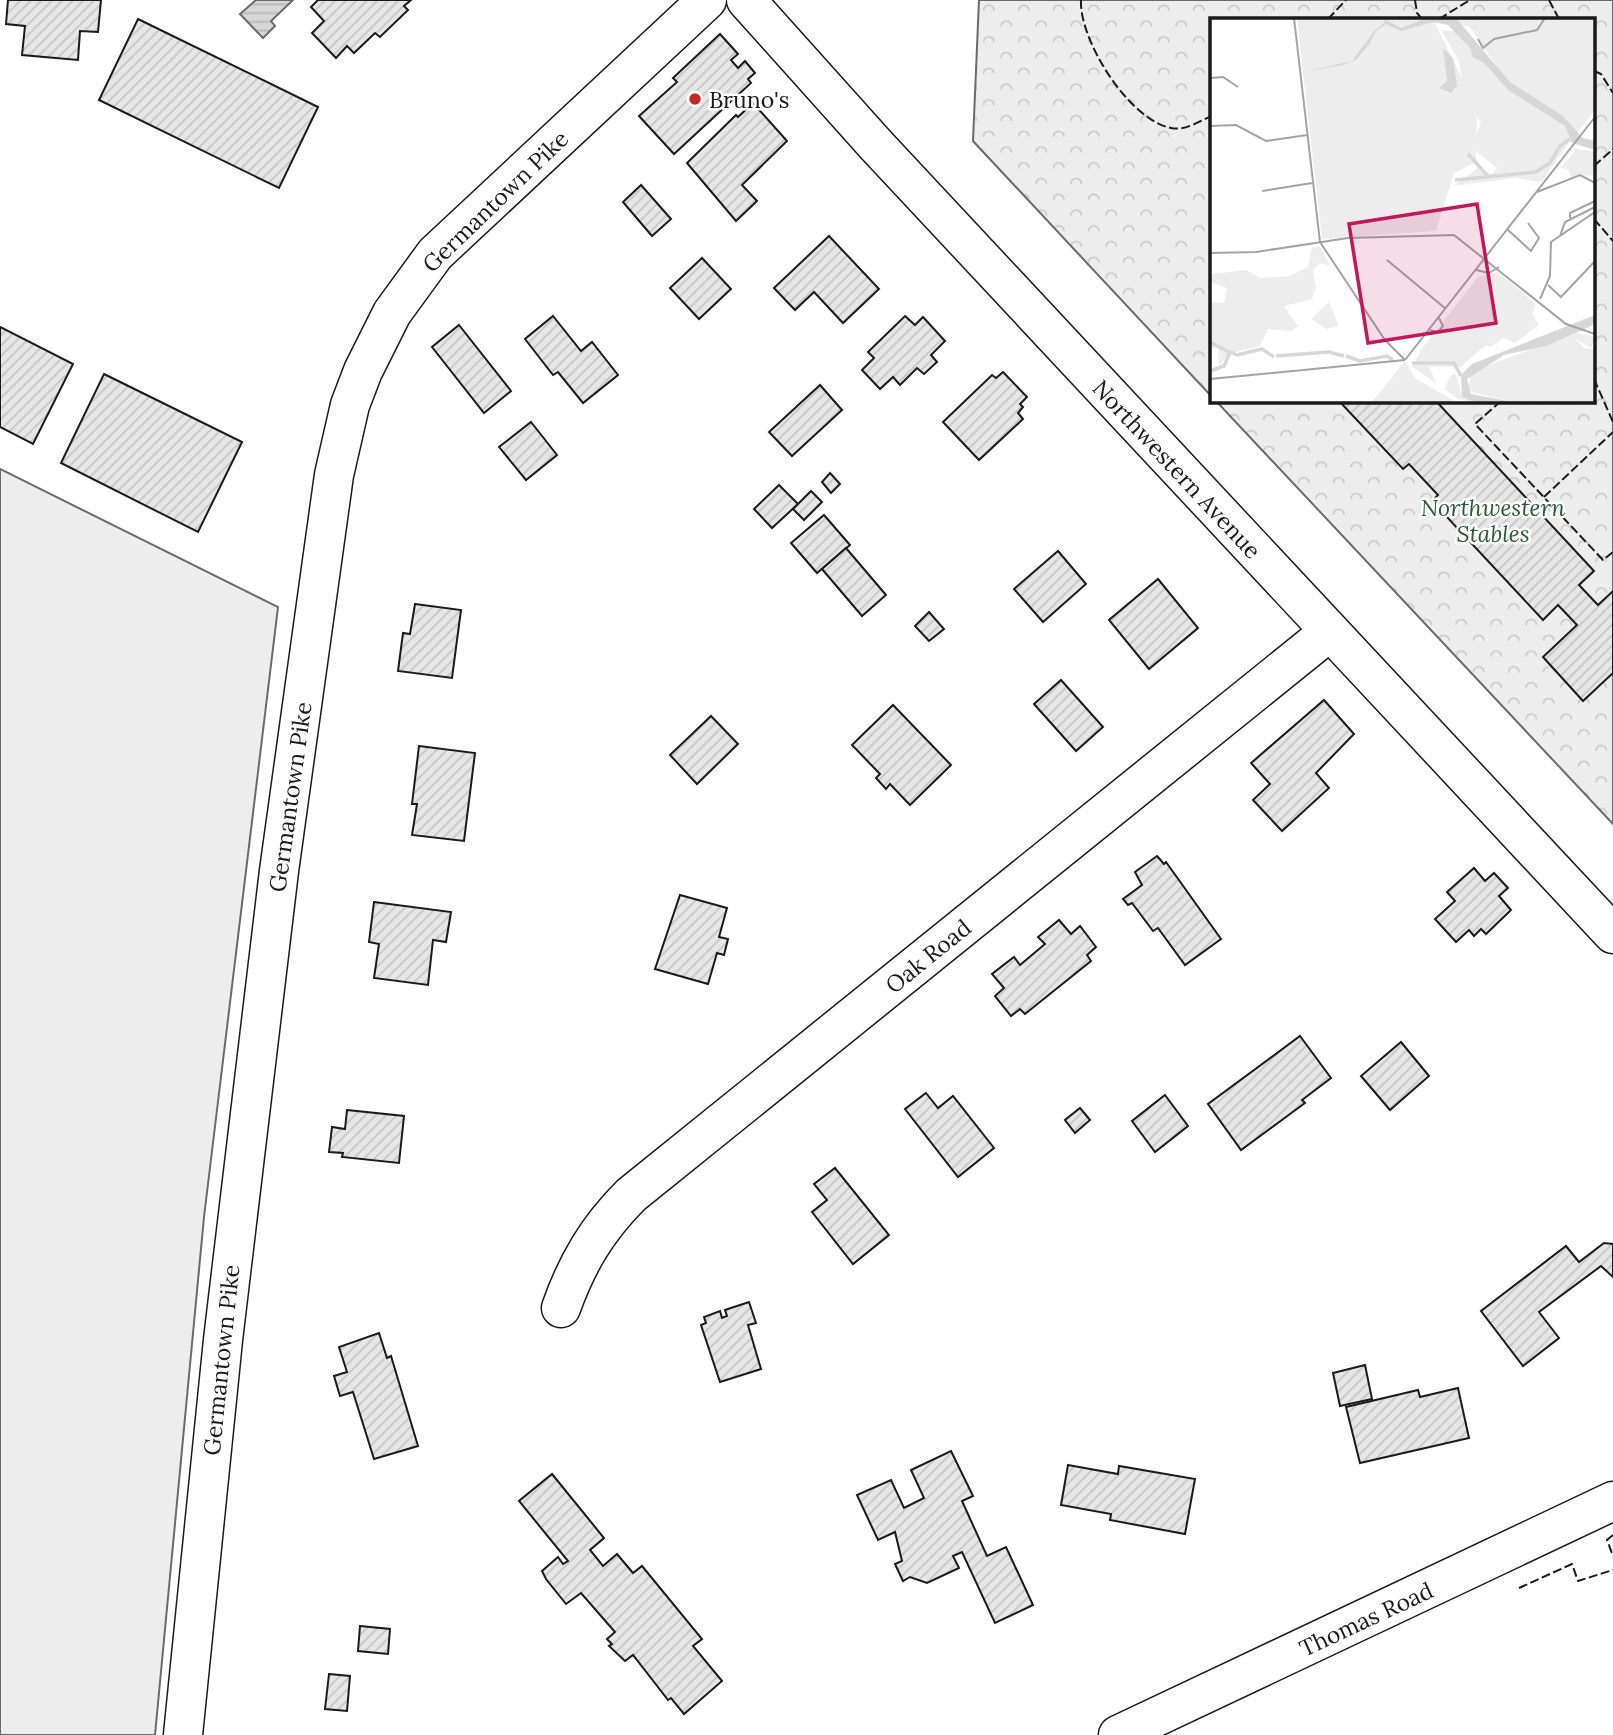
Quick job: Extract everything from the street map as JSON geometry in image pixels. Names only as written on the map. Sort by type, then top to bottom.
[{"type":"street","name":"Germantown Pike","points":[[183,1735],[225,1327],[279,871],[334,475],[350,405],[363,371],[392,313],[435,254],[707,0]]},
{"type":"street","name":"Northwestern Avenue","points":[[746,0],[876,145],[1613,934]]},
{"type":"street","name":"Oak Road","points":[[561,1308],[586,1248],[608,1218],[631,1195],[1329,632]]},
{"type":"street","name":"Thomas Road","points":[[1118,1735],[1613,1501]]},
{"type":"shaded area","points":[[256,0],[293,0],[271,21],[275,26],[263,38],[240,14]]},
{"type":"shaded area","points":[[0,469],[278,607],[204,1217],[155,1735],[0,1735]]},
{"type":"green space","name":"Northwestern Stables","points":[[979,0],[1613,0],[1613,824],[1217,402],[1596,402],[1596,18],[1210,18],[1210,395],[973,141]]},
{"type":"building","points":[[8,0],[101,0],[98,32],[80,31],[78,60],[22,55],[25,26],[6,24]]},
{"type":"building","points":[[318,0],[411,0],[404,6],[408,10],[380,37],[375,33],[354,53],[347,46],[336,58],[312,33],[324,21],[311,7]]},
{"type":"building","points":[[138,19],[318,107],[279,188],[99,100]]},
{"type":"building","name":"Bruno's","points":[[720,34],[738,54],[731,60],[738,68],[745,61],[755,73],[748,79],[751,83],[674,154],[639,116],[677,82],[673,78]]},
{"type":"building","points":[[753,103],[787,141],[742,185],[757,201],[736,221],[687,163],[736,115],[738,117]]},
{"type":"building","points":[[641,185],[671,219],[652,236],[623,202]]},
{"type":"building","points":[[829,236],[879,289],[843,323],[814,292],[795,310],[774,288]]},
{"type":"building","points":[[702,258],[731,289],[699,319],[670,288]]},
{"type":"building","points":[[553,316],[581,351],[592,342],[618,375],[583,403],[558,372],[553,375],[525,339]]},
{"type":"building","points":[[905,316],[915,325],[923,317],[945,341],[931,355],[937,362],[924,374],[917,368],[900,385],[893,377],[880,389],[862,370],[874,358],[868,352]]},
{"type":"building","points":[[459,325],[511,391],[484,413],[432,347]]},
{"type":"building","points":[[0,327],[73,364],[33,444],[0,427]]},
{"type":"building","points":[[1003,372],[1027,397],[1020,404],[1023,407],[1018,413],[1023,419],[979,460],[943,422],[992,375],[996,378]]},
{"type":"building","points":[[104,374],[242,442],[198,532],[61,463]]},
{"type":"building","points":[[820,385],[842,410],[792,456],[769,432]]},
{"type":"building","name":"Northwestern Stables","points":[[1340,402],[1437,402],[1594,571],[1579,585],[1598,605],[1613,591],[1613,673],[1583,701],[1543,657],[1577,625],[1558,605],[1543,620],[1432,501],[1438,495],[1409,464],[1403,469]]},
{"type":"building","points":[[531,422],[557,455],[526,480],[499,447]]},
{"type":"building","points":[[830,473],[840,484],[831,493],[822,482]]},
{"type":"building","points":[[779,485],[798,504],[772,528],[754,509]]},
{"type":"building","points":[[811,491],[822,502],[804,520],[793,509]]},
{"type":"building","points":[[824,515],[850,545],[817,573],[791,543]]},
{"type":"building","points":[[846,548],[886,595],[862,616],[822,569]]},
{"type":"building","points":[[1058,551],[1086,584],[1043,622],[1014,589]]},
{"type":"building","points":[[1158,579],[1198,628],[1149,669],[1109,620]]},
{"type":"building","points":[[415,604],[461,610],[452,678],[398,671],[403,633],[410,634]]},
{"type":"building","points":[[929,612],[944,629],[929,641],[915,626]]},
{"type":"building","points":[[1061,680],[1103,727],[1076,751],[1034,704]]},
{"type":"building","points":[[1324,700],[1354,734],[1316,773],[1329,788],[1282,831],[1253,800],[1270,784],[1251,763]]},
{"type":"building","points":[[893,705],[951,765],[910,805],[890,784],[886,789],[876,778],[880,774],[852,745]]},
{"type":"building","points":[[711,716],[738,744],[697,784],[670,755]]},
{"type":"building","points":[[419,746],[475,753],[464,841],[412,835],[417,804],[412,804]]},
{"type":"building","points":[[1157,856],[1164,864],[1166,862],[1221,939],[1185,965],[1158,928],[1153,931],[1132,903],[1128,905],[1123,899],[1142,885],[1135,872]]},
{"type":"building","points":[[1474,868],[1485,881],[1494,873],[1508,888],[1499,896],[1511,910],[1486,934],[1481,929],[1474,936],[1469,930],[1456,942],[1435,919],[1455,901],[1447,892]]},
{"type":"building","points":[[680,895],[727,908],[719,937],[728,939],[724,955],[717,953],[708,984],[655,969]]},
{"type":"building","points":[[374,902],[451,912],[446,942],[433,940],[428,985],[374,978],[379,944],[369,942]]},
{"type":"building","points":[[1059,920],[1071,934],[1080,926],[1096,947],[1087,955],[1091,961],[1025,1014],[1020,1009],[1011,1016],[995,996],[1004,988],[992,974],[1014,957],[1020,965],[1045,944],[1038,937]]},
{"type":"building","points":[[1300,1036],[1331,1078],[1302,1100],[1305,1103],[1241,1150],[1208,1104]]},
{"type":"building","points":[[1401,1042],[1429,1076],[1390,1110],[1361,1076]]},
{"type":"building","points":[[926,1093],[938,1108],[953,1096],[994,1148],[958,1177],[905,1109]]},
{"type":"building","points":[[1165,1095],[1188,1126],[1155,1152],[1132,1121]]},
{"type":"building","points":[[1080,1108],[1090,1120],[1075,1133],[1065,1120]]},
{"type":"building","points":[[347,1110],[404,1116],[399,1163],[342,1157],[343,1153],[329,1152],[332,1127],[345,1129]]},
{"type":"building","points":[[835,1168],[889,1235],[853,1264],[812,1212],[827,1200],[814,1184]]},
{"type":"building","points":[[1604,1243],[1613,1244],[1613,1277],[1601,1266],[1539,1312],[1559,1338],[1523,1366],[1481,1311],[1566,1246],[1579,1262]]},
{"type":"building","points":[[749,1302],[756,1323],[748,1325],[761,1369],[720,1382],[701,1325],[706,1323],[704,1317],[720,1311],[722,1318],[727,1316],[725,1310]]},
{"type":"building","points":[[379,1333],[387,1358],[391,1356],[418,1446],[374,1459],[353,1392],[340,1396],[334,1376],[347,1372],[339,1347]]},
{"type":"building","points":[[1365,1365],[1372,1399],[1340,1406],[1333,1373]]},
{"type":"building","points":[[1458,1388],[1469,1438],[1360,1463],[1346,1407],[1418,1390],[1420,1397]]},
{"type":"building","points":[[951,1451],[973,1496],[962,1501],[987,1556],[1006,1547],[1033,1605],[995,1623],[962,1552],[953,1556],[959,1568],[927,1583],[910,1577],[903,1581],[895,1564],[902,1561],[895,1532],[878,1540],[857,1495],[891,1480],[904,1508],[924,1498],[911,1470]]},
{"type":"building","points":[[1068,1465],[1118,1474],[1119,1466],[1195,1479],[1185,1534],[1110,1520],[1111,1514],[1061,1505]]},
{"type":"building","points":[[552,1474],[604,1538],[590,1550],[603,1566],[617,1554],[633,1573],[642,1566],[702,1639],[693,1646],[722,1681],[684,1714],[671,1698],[668,1700],[633,1655],[625,1661],[609,1646],[612,1644],[607,1639],[615,1632],[581,1593],[566,1604],[546,1579],[542,1571],[558,1557],[563,1564],[568,1561],[519,1501]]},
{"type":"building","points":[[360,1626],[390,1629],[388,1654],[358,1651]]},
{"type":"building","points":[[329,1674],[350,1676],[347,1711],[325,1709]]},
{"type":"fence","points":[[1081,0],[1088,36],[1098,56],[1124,95],[1139,110],[1155,122],[1177,129],[1210,117]]},
{"type":"fence","points":[[1329,18],[1346,0]]},
{"type":"fence","points":[[1415,0],[1417,13],[1421,18]]},
{"type":"fence","points":[[1441,18],[1470,0]]},
{"type":"fence","points":[[1549,0],[1558,18]]},
{"type":"fence","points":[[1596,72],[1601,74],[1613,93]]},
{"type":"fence","points":[[1596,164],[1613,149]]},
{"type":"fence","points":[[1596,221],[1613,241]]},
{"type":"fence","points":[[1596,384],[1613,422]]},
{"type":"fence","points":[[1500,402],[1475,424],[1603,560],[1613,552]]},
{"type":"fence","points":[[1544,497],[1613,432]]},
{"type":"fence","points":[[1613,1535],[1607,1540],[1613,1556]]},
{"type":"fence","points":[[1519,1588],[1572,1564],[1578,1581],[1613,1570]]},
{"type":"place","name":"Bruno's","points":[[695,99]]}]
